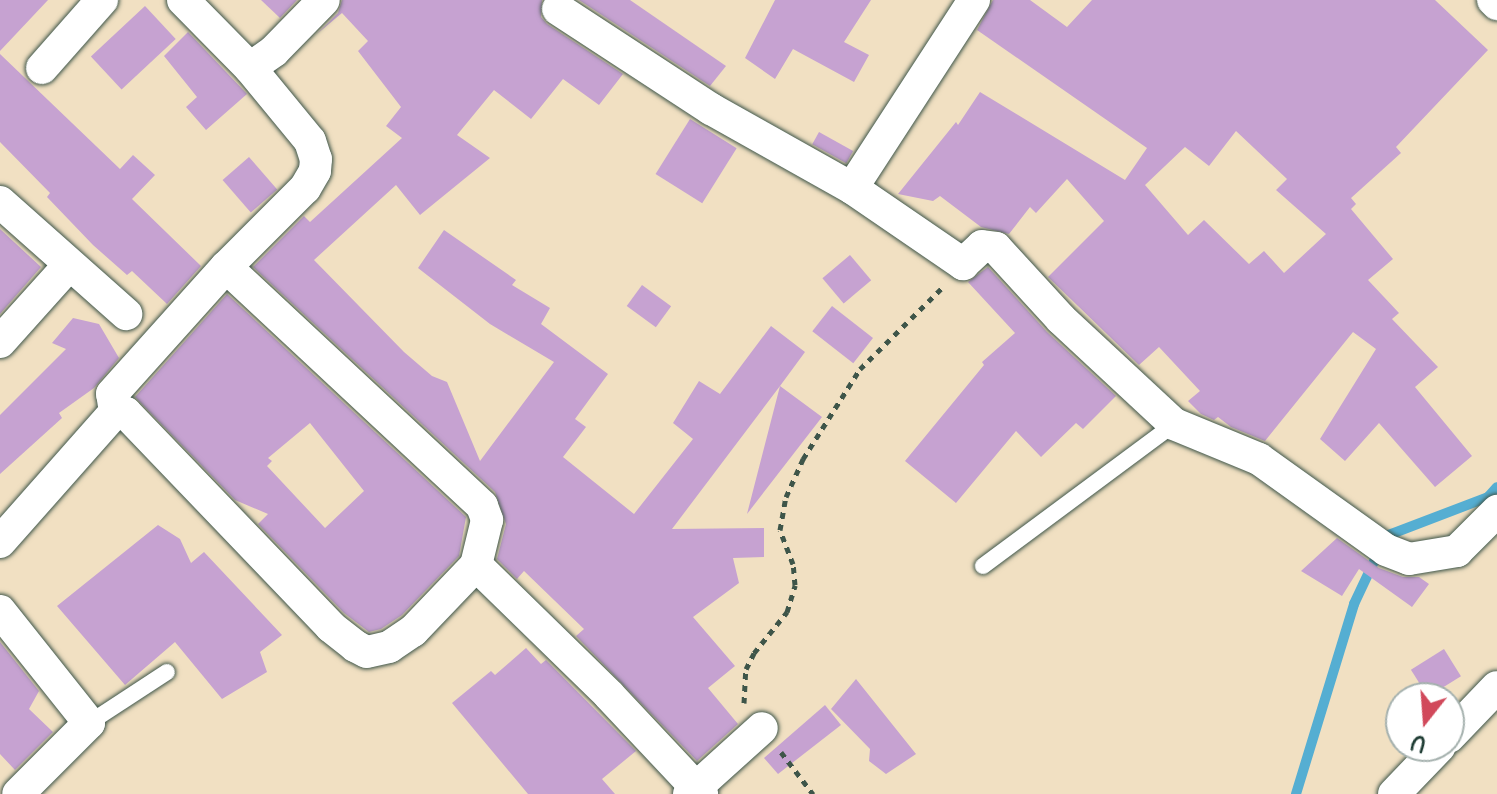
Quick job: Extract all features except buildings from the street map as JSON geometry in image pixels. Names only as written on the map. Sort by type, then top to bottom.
[{"type":"street","points":[[42,68],[102,0]]},
{"type":"street","points":[[115,412],[112,394],[226,267],[305,188],[315,171],[316,159],[310,141],[250,68],[183,0]]},
{"type":"street","points":[[250,68],[285,42],[324,0]]},
{"type":"street","points":[[852,188],[974,0]]},
{"type":"street","points":[[558,9],[711,109],[852,188],[963,264],[982,246],[996,248],[1061,319],[1174,424],[1259,459],[1377,545],[1409,559],[1457,551],[1497,511]]},
{"type":"street","points":[[0,202],[126,314]]},
{"type":"street","points":[[0,342],[69,265]]},
{"type":"street","points":[[115,412],[130,417],[331,627],[367,652],[389,647],[413,631],[476,565],[487,520],[482,506],[226,267]]},
{"type":"street","points":[[0,542],[115,412]]},
{"type":"street","points":[[476,565],[609,695],[696,792],[762,728]]},
{"type":"street","points":[[0,611],[89,723],[18,794]]},
{"type":"street","points":[[1465,720],[1497,687]]},
{"type":"street","points":[[1394,794],[1425,762]]},
{"type":"lane","points":[[983,566],[1174,424]]},
{"type":"lane","points":[[89,723],[167,672]]},
{"type":"path","points":[[813,794],[744,705],[746,669],[787,612],[795,585],[793,564],[780,530],[786,497],[803,459],[860,369],[917,316],[963,264]]},
{"type":"waterway","points":[[1296,794],[1354,604],[1386,536],[1488,497],[1497,487]]}]
